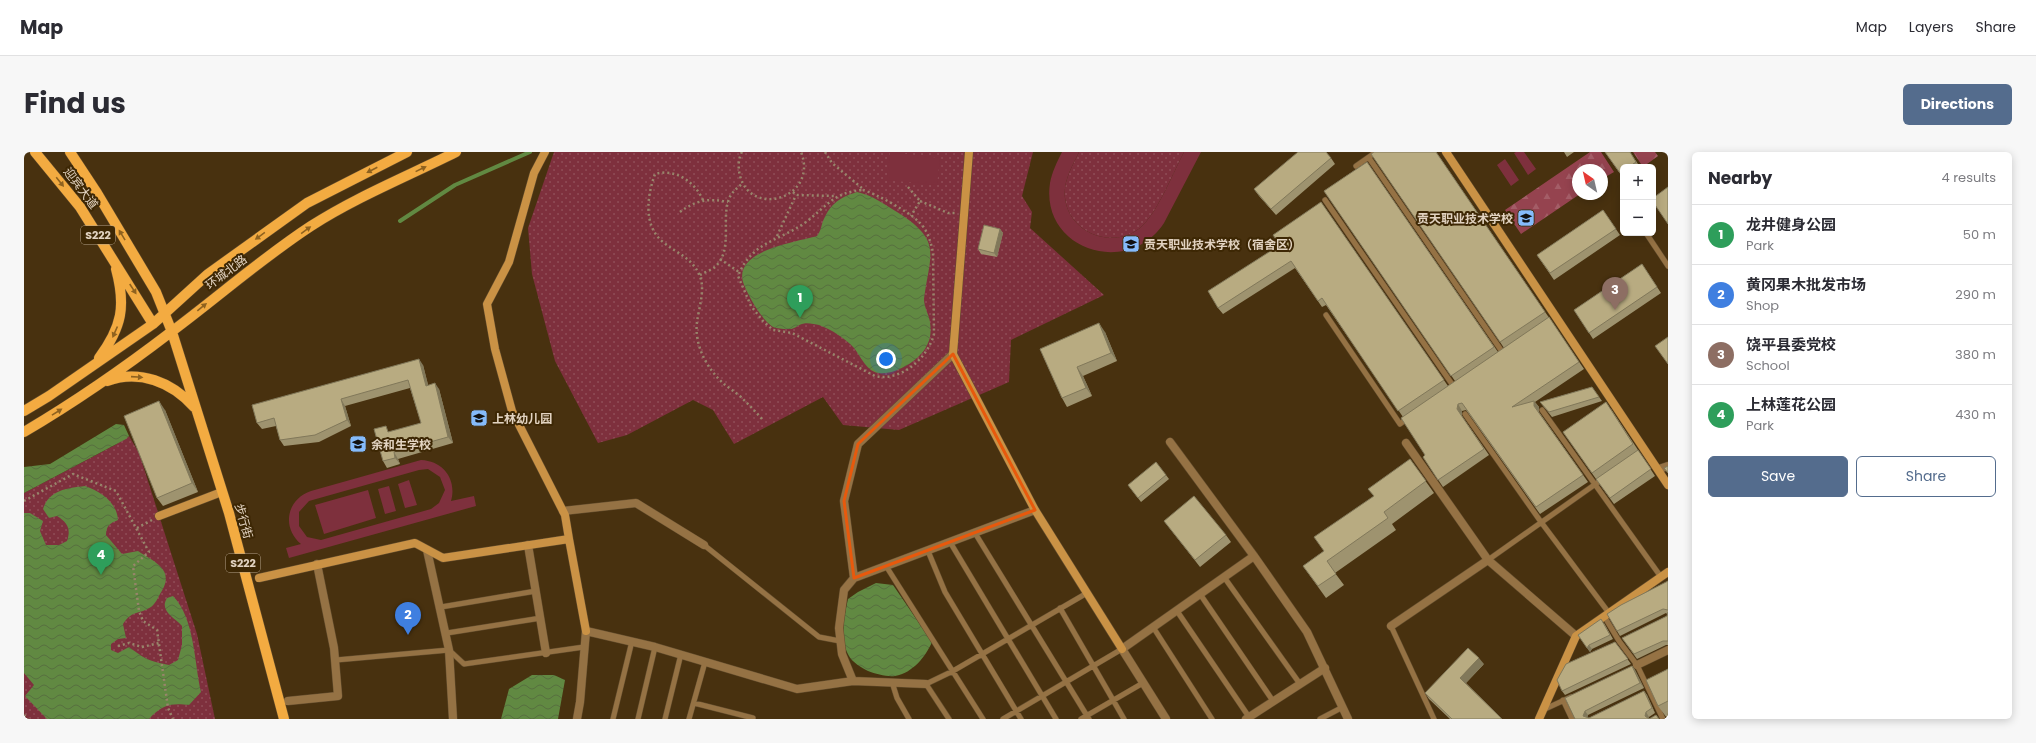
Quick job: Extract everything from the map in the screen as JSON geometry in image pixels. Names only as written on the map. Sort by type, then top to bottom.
[{"type":"main road","name":"迎宾大道","points":[[35,152],[80,207],[153,324]]},
{"type":"main road","name":"迎宾大道","points":[[70,152],[97,193],[156,292],[172,332]]},
{"type":"main road","name":"环城北路","points":[[24,411],[153,324],[208,274],[307,203],[407,152]]},
{"type":"main road","name":"环城北路","points":[[24,432],[60,411],[172,332],[216,296],[312,226],[358,200],[456,152]]},
{"type":"main road","points":[[88,369],[108,345],[116,331],[121,316],[121,285],[110,254]]},
{"type":"main road","name":"步行街","points":[[172,332],[229,513],[284,719]]},
{"type":"main road","points":[[99,383],[124,376],[152,379],[165,383],[177,390],[196,409]]},
{"type":"street","points":[[545,152],[534,173],[509,262],[487,304],[494,349],[512,411],[563,511],[586,631],[580,702],[577,719]]},
{"type":"street","points":[[969,152],[953,354],[1035,510],[1166,719]]},
{"type":"street","points":[[1446,152],[1642,452],[1660,469],[1668,485]]},
{"type":"street","points":[[854,578],[844,501],[858,444],[953,354]]},
{"type":"street","points":[[1170,442],[1254,556],[1307,632],[1348,719]]},
{"type":"street","points":[[1406,443],[1488,560],[1576,636]]},
{"type":"street","points":[[1660,469],[1668,466]]},
{"type":"street","points":[[159,516],[219,493]]},
{"type":"street","points":[[563,511],[636,503],[704,545]]},
{"type":"street","points":[[853,681],[842,654],[839,628],[844,590],[854,578],[1035,510]]},
{"type":"street","points":[[259,578],[415,543],[443,558],[569,539]]},
{"type":"street","points":[[528,545],[546,653]]},
{"type":"street","points":[[427,550],[447,633],[453,719]]},
{"type":"street","points":[[1122,649],[1254,556]]},
{"type":"street","points":[[1391,626],[1488,560]]},
{"type":"street","points":[[288,701],[338,696],[336,660],[317,564]]},
{"type":"street","points":[[1540,719],[1576,636],[1665,574]]},
{"type":"street","points":[[586,631],[655,646],[797,689],[853,681],[926,684]]},
{"type":"street","points":[[1633,666],[1668,650]]},
{"type":"street","points":[[1248,718],[1325,668]]},
{"type":"lane","points":[[1356,166],[1376,152]]},
{"type":"lane","points":[[1369,158],[1503,353]]},
{"type":"lane","points":[[1325,200],[1454,387]]},
{"type":"lane","points":[[1648,236],[1668,266]]},
{"type":"lane","points":[[1326,315],[1400,424],[1412,415]]},
{"type":"lane","points":[[1497,357],[1509,349]]},
{"type":"lane","points":[[1448,391],[1460,382]]},
{"type":"lane","points":[[1542,410],[1595,484],[1665,574]]},
{"type":"lane","points":[[1466,414],[1607,615],[1619,641],[1648,690],[1660,717]]},
{"type":"lane","points":[[1488,560],[1601,480]]},
{"type":"lane","points":[[975,533],[1088,717]]},
{"type":"lane","points":[[950,542],[1056,719]]},
{"type":"lane","points":[[704,545],[820,637],[840,641]]},
{"type":"lane","points":[[928,550],[945,592],[1021,719]]},
{"type":"lane","points":[[886,566],[983,719]]},
{"type":"lane","points":[[1224,577],[1300,684]]},
{"type":"lane","points":[[441,607],[536,591]]},
{"type":"lane","points":[[949,719],[926,684],[953,671],[1031,624],[1087,593]]},
{"type":"lane","points":[[1200,594],[1273,701]]},
{"type":"lane","points":[[1060,608],[1124,719]]},
{"type":"lane","points":[[1177,611],[1248,718]]},
{"type":"lane","points":[[447,633],[541,618]]},
{"type":"lane","points":[[1391,626],[1434,719]]},
{"type":"lane","points":[[1153,627],[1212,719]]},
{"type":"lane","points":[[1612,644],[1626,637]]},
{"type":"lane","points":[[613,719],[632,641]]},
{"type":"lane","points":[[638,719],[655,646]]},
{"type":"lane","points":[[336,660],[449,650],[464,664],[584,647]]},
{"type":"lane","points":[[1003,719],[1122,649]]},
{"type":"lane","points":[[665,719],[681,654]]},
{"type":"lane","points":[[689,719],[705,662]]},
{"type":"lane","points":[[892,682],[897,698],[909,719]]},
{"type":"lane","points":[[1080,719],[1088,717],[1113,700],[1143,683]]},
{"type":"lane","points":[[1642,693],[1648,690]]},
{"type":"lane","points":[[1544,709],[1576,694]]},
{"type":"lane","points":[[1563,700],[1572,719]]},
{"type":"lane","points":[[694,703],[753,718]]},
{"type":"lane","points":[[1320,719],[1343,707]]},
{"type":"path","points":[[742,152],[738,163],[739,172],[743,183],[752,193],[768,199],[777,199],[793,192],[803,176],[804,167],[800,152]]},
{"type":"path","points":[[825,152],[832,163],[863,190]]},
{"type":"path","points":[[704,200],[695,185],[684,178],[673,174],[655,174],[652,182],[648,219],[657,236],[664,243],[686,256],[700,275],[702,300],[697,333],[702,355],[710,368],[724,383],[740,396],[762,419]]},
{"type":"path","points":[[700,275],[716,266],[720,259],[725,244],[728,202],[735,190],[743,183]]},
{"type":"path","points":[[908,187],[920,201],[948,213],[963,214]]},
{"type":"path","points":[[863,190],[874,193],[920,222],[925,230],[933,253],[934,334],[929,348],[918,361],[896,375],[883,378],[875,376],[792,333],[773,330],[763,322],[751,306],[741,285],[738,276],[739,272],[748,258],[756,250],[805,222],[836,196],[849,191],[863,190]]},
{"type":"path","points":[[793,192],[796,195],[836,196]]},
{"type":"path","points":[[777,237],[796,195]]},
{"type":"path","points":[[680,212],[688,206],[704,200],[715,199],[728,202]]},
{"type":"path","points":[[911,216],[920,201]]},
{"type":"path","points":[[720,259],[739,272]]},
{"type":"path","points":[[24,501],[73,474],[116,491],[149,552],[133,566],[139,611],[143,621],[157,630],[168,708],[173,719]]},
{"type":"path","points":[[137,528],[159,516]]},
{"type":"path","points":[[118,646],[129,644],[142,647],[159,643]]},
{"type":"path","points":[[24,715],[28,719]]},
{"type":"highlighted area","points":[[953,354],[1035,510],[854,578],[844,501],[858,444]]},
{"type":"shaded area","points":[[554,152],[1033,152],[1022,196],[1032,212],[1030,228],[1104,295],[1011,340],[1009,382],[899,430],[843,425],[823,397],[734,444],[713,410],[693,400],[627,435],[598,443],[555,361],[532,274],[528,228]]},
{"type":"shaded area","points":[[890,152],[940,158],[937,185],[887,180]]},
{"type":"shaded area","points":[[1062,152],[1079,152],[1065,186],[1065,198],[1068,210],[1074,221],[1083,229],[1094,234],[1117,238],[1140,228],[1146,222],[1164,193],[1184,152],[1201,152],[1164,223],[1148,240],[1130,249],[1109,252],[1090,249],[1072,240],[1059,225],[1051,206],[1050,183],[1053,171]]},
{"type":"shaded area","points":[[1079,152],[1184,152],[1164,193],[1146,222],[1140,228],[1117,238],[1105,237],[1083,229],[1074,221],[1068,210],[1065,198],[1065,186]]},
{"type":"shaded area","points":[[1524,152],[1536,169],[1528,175],[1514,153]]},
{"type":"shaded area","points":[[1505,159],[1519,180],[1511,186],[1497,165]]},
{"type":"shaded area","points":[[129,436],[139,453],[197,634],[215,719],[24,719],[24,493],[115,445]]},
{"type":"shaded area","points":[[421,460],[436,464],[447,473],[452,486],[451,501],[474,496],[476,506],[289,558],[286,548],[301,544],[291,530],[289,522],[292,507],[296,500],[311,491]],"holes":[[[428,469],[440,477],[445,490],[439,503],[431,509],[321,540],[307,537],[299,526],[299,512],[309,501],[419,470]]]},
{"type":"shaded area","points":[[409,480],[417,505],[405,508],[398,484]]},
{"type":"shaded area","points":[[389,486],[396,511],[385,514],[378,489]]},
{"type":"shaded area","points":[[368,490],[376,518],[324,534],[315,505]]},
{"type":"green space","points":[[1590,152],[1601,152],[1614,172],[1608,176],[1608,164],[1572,164]]},
{"type":"green space","points":[[1633,152],[1655,152],[1658,156],[1647,164],[1641,164]]},
{"type":"green space","points":[[1572,164],[1572,199],[1521,234],[1505,210]]},
{"type":"water","points":[[857,192],[878,200],[912,222],[927,240],[930,249],[924,299],[930,325],[929,341],[925,349],[915,360],[901,369],[886,373],[879,373],[871,370],[847,341],[819,325],[804,323],[791,329],[776,328],[771,326],[756,308],[743,282],[743,271],[748,262],[757,255],[769,249],[817,236],[831,207],[844,197]]},
{"type":"water","points":[[116,424],[124,425],[129,436],[126,439],[24,493],[24,467],[50,464]]},
{"type":"water","points":[[85,486],[102,494],[115,508],[118,520],[109,525],[106,535],[122,554],[138,551],[162,568],[166,579],[164,586],[152,606],[133,614],[123,624],[126,638],[118,639],[111,644],[111,650],[118,653],[129,647],[148,659],[169,665],[178,660],[182,645],[182,626],[168,614],[165,607],[167,598],[173,596],[186,616],[190,629],[201,692],[189,705],[177,704],[167,706],[162,708],[149,719],[47,719],[25,696],[34,685],[24,673],[24,513],[30,513],[43,521],[40,531],[46,545],[59,545],[67,541],[69,533],[68,527],[64,521],[57,516],[49,518],[43,509],[54,494],[65,489]]},
{"type":"water","points":[[876,583],[893,585],[932,642],[926,653],[913,668],[895,676],[878,674],[860,667],[850,658],[844,642],[843,628],[848,599]]},
{"type":"water","points":[[532,675],[554,675],[565,680],[558,719],[501,719],[509,689]]},
{"type":"building","points":[[1298,152],[1326,152],[1331,158],[1271,209],[1254,189]]},
{"type":"building","points":[[1374,152],[1436,152],[1545,312],[1500,342],[1371,154]]},
{"type":"building","points":[[1605,152],[1630,152],[1636,162],[1633,164],[1620,164],[1620,173]]},
{"type":"building","points":[[1367,162],[1494,347],[1451,376],[1324,191]]},
{"type":"building","points":[[1668,187],[1668,224],[1656,206],[1656,196]]},
{"type":"building","points":[[1321,202],[1444,380],[1398,411],[1322,298],[1318,301],[1291,261],[1218,308],[1208,291],[1280,245],[1273,235]]},
{"type":"building","points":[[1603,210],[1616,229],[1550,273],[1537,255]]},
{"type":"building","points":[[984,225],[1000,229],[994,253],[978,249]]},
{"type":"building","points":[[1642,264],[1657,287],[1589,333],[1574,310]]},
{"type":"building","points":[[1549,317],[1579,362],[1512,407],[1534,401],[1534,406],[1583,475],[1536,507],[1462,403],[1458,404],[1457,409],[1484,449],[1438,480],[1423,457],[1425,455],[1401,418]]},
{"type":"building","points":[[1099,323],[1111,353],[1077,367],[1086,388],[1062,398],[1040,349]]},
{"type":"building","points":[[1668,337],[1668,364],[1655,346]]},
{"type":"building","points":[[419,359],[426,386],[435,383],[448,437],[394,452],[395,458],[383,461],[374,429],[386,426],[388,432],[421,423],[408,380],[341,399],[347,420],[315,435],[280,440],[274,418],[257,423],[252,405]]},
{"type":"building","points":[[1592,387],[1599,397],[1549,412],[1540,402]]},
{"type":"building","points":[[159,401],[192,483],[157,498],[124,416]]},
{"type":"building","points":[[1606,402],[1633,444],[1592,473],[1563,432]]},
{"type":"building","points":[[1638,450],[1651,469],[1610,498],[1596,479]]},
{"type":"building","points":[[1410,459],[1426,481],[1384,512],[1388,518],[1327,561],[1336,574],[1318,586],[1303,566],[1324,551],[1314,537],[1374,496],[1368,489]]},
{"type":"building","points":[[1156,462],[1166,475],[1138,498],[1128,485]]},
{"type":"building","points":[[1668,466],[1668,473],[1664,468]]},
{"type":"building","points":[[1194,496],[1226,535],[1195,560],[1164,521]]},
{"type":"building","points":[[1668,581],[1668,610],[1663,609],[1617,631],[1607,614],[1621,605]]},
{"type":"building","points":[[1668,612],[1668,641],[1663,641],[1634,654],[1622,638],[1667,616]]},
{"type":"building","points":[[1601,619],[1610,635],[1589,645],[1587,648],[1578,635]]},
{"type":"building","points":[[1615,642],[1628,659],[1562,691],[1557,680],[1566,664]]},
{"type":"building","points":[[1468,648],[1479,658],[1460,678],[1501,719],[1452,719],[1425,693]]},
{"type":"building","points":[[1632,666],[1640,683],[1585,711],[1583,716],[1589,718],[1644,691],[1652,708],[1646,712],[1645,716],[1649,719],[1575,719],[1565,698]]},
{"type":"building","points":[[1668,669],[1668,701],[1658,706],[1646,680]]},
{"type":"building","points":[[1656,715],[1659,719],[1649,719]]},
{"type":"waterway","points":[[400,221],[455,185],[530,152]]},
{"type":"place","name":"贡天职业技术学校","points":[[1526,218]]},
{"type":"place","name":"贡天职业技术学校（宿舍区）","points":[[1131,244]]},
{"type":"place","name":"饶平县委党校","points":[[1615,310]]},
{"type":"place","name":"龙井健身公园","points":[[800,318]]},
{"type":"place","name":"上林幼儿园","points":[[479,418]]},
{"type":"place","name":"余和生学校","points":[[358,444]]},
{"type":"place","name":"上林莲花公园","points":[[101,575]]},
{"type":"place","name":"黄冈果木批发市场","points":[[408,635]]}]
